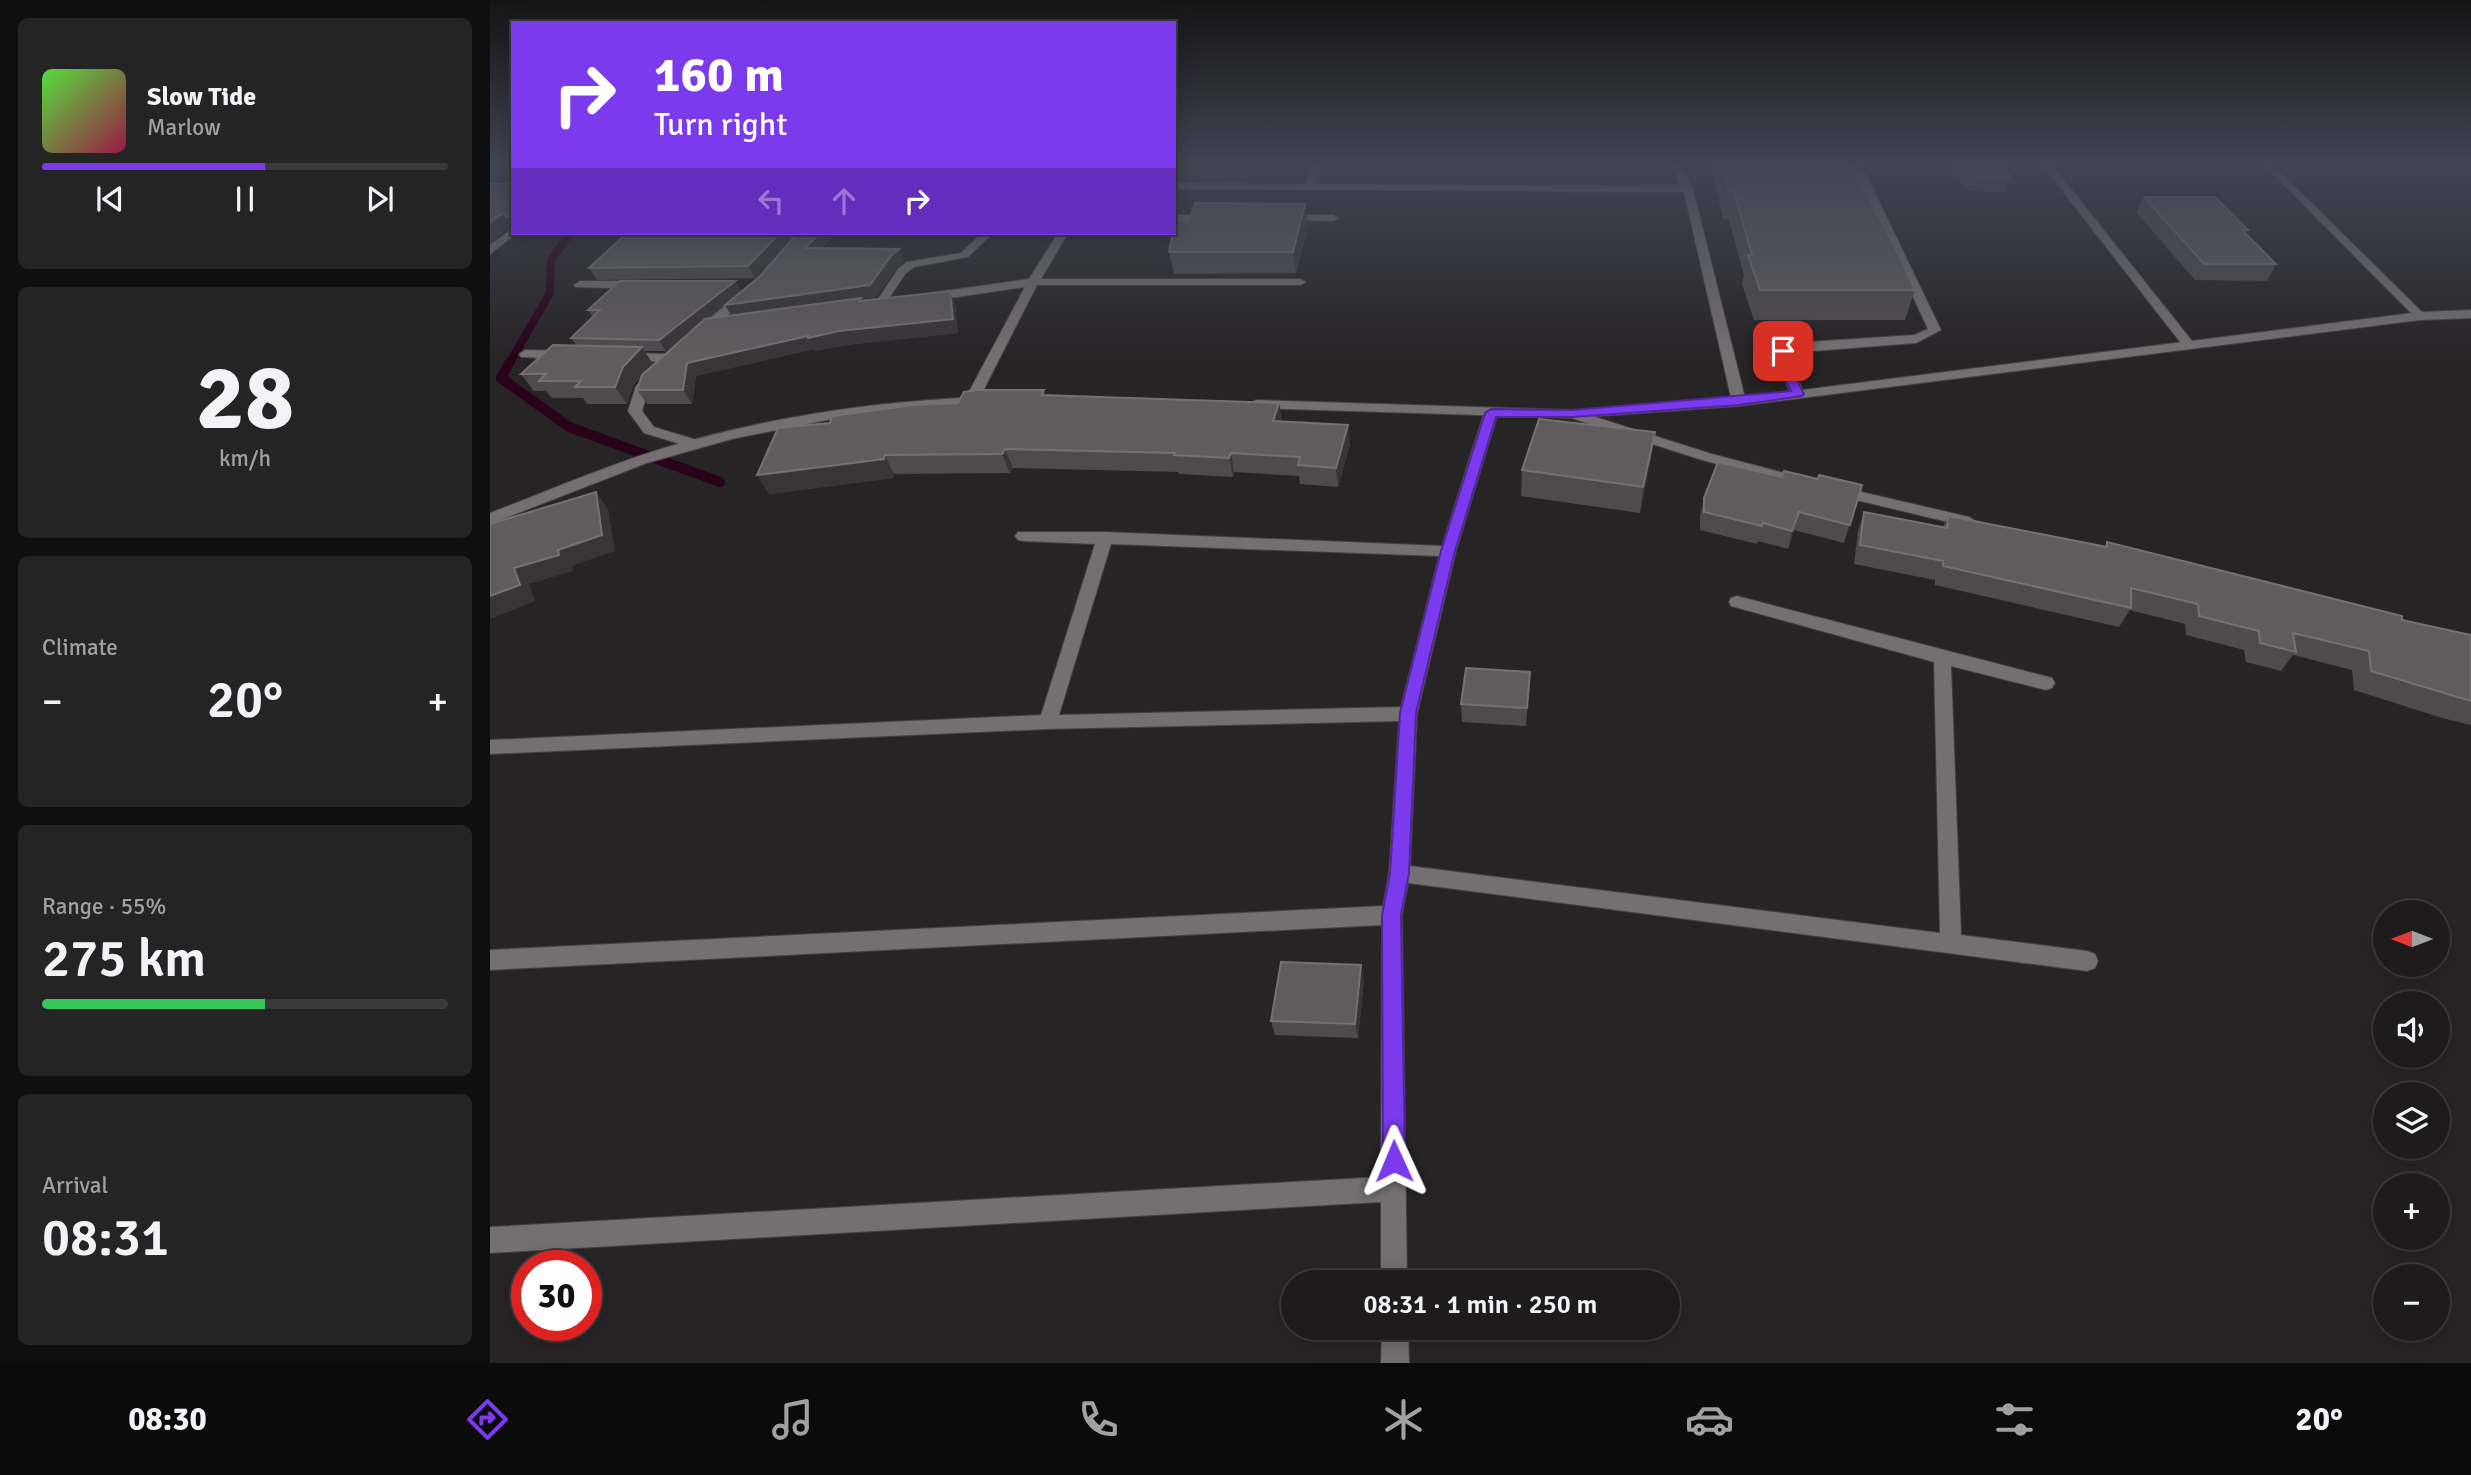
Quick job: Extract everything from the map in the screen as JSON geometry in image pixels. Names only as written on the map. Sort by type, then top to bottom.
[{"type":"street","points":[[1698,230],[1739,401]]},
{"type":"street","points":[[1798,394],[1781,358],[1783,351],[1791,347],[1916,339],[1935,330],[1887,230]]},
{"type":"street","points":[[2098,230],[2188,344]]},
{"type":"street","points":[[490,251],[511,233]]},
{"type":"street","points":[[971,401],[1033,282],[1062,235]]},
{"type":"street","points":[[918,299],[1033,282],[1300,282]]},
{"type":"street","points":[[580,285],[649,285]]},
{"type":"street","points":[[695,444],[649,430],[635,411],[643,386],[705,327],[759,285],[731,285]]},
{"type":"street","points":[[1245,403],[1573,414],[1739,401],[2420,316],[2471,314]]},
{"type":"street","points":[[705,327],[732,324]]},
{"type":"street","points":[[604,356],[679,350]]},
{"type":"street","points":[[525,354],[578,355]]},
{"type":"street","points":[[490,519],[611,471],[668,452],[788,421],[849,411],[998,401]]},
{"type":"street","points":[[1394,1270],[1392,915],[1399,873],[1408,713],[1448,551],[1491,413]]},
{"type":"street","points":[[1573,414],[1707,457],[1805,484],[1991,527]]},
{"type":"street","points":[[1023,536],[1448,551]]},
{"type":"street","points":[[1048,722],[1105,537]]},
{"type":"street","points":[[1737,602],[1942,658],[2046,683]]},
{"type":"street","points":[[1942,658],[1951,944]]},
{"type":"street","points":[[490,747],[1048,722],[1408,713]]},
{"type":"street","points":[[1399,873],[2087,961]]},
{"type":"street","points":[[490,960],[1392,915]]},
{"type":"street","points":[[490,1240],[1394,1189]]},
{"type":"street","points":[[1395,1340],[1395,1363]]},
{"type":"lane","points":[[2333,230],[2420,316]]},
{"type":"lane","points":[[879,305],[911,264],[964,255],[986,235]]},
{"type":"building","points":[[1176,230],[1299,230],[1293,252],[1169,252]]},
{"type":"building","points":[[1745,230],[1885,230],[1915,290],[1760,290],[1748,255],[1752,255]]},
{"type":"building","points":[[2173,230],[2248,230],[2242,230],[2276,264],[2204,264]]},
{"type":"building","points":[[625,235],[778,235],[748,266],[589,268]]},
{"type":"building","points":[[796,235],[818,235],[805,248],[899,249],[870,285],[725,305],[759,277]]},
{"type":"building","points":[[620,281],[735,281],[659,340],[571,338],[600,310],[588,310]]},
{"type":"building","points":[[950,291],[953,319],[808,336],[687,363],[683,390],[637,390],[642,375],[705,319],[861,298],[859,301]]},
{"type":"building","points":[[553,345],[642,347],[623,367],[615,387],[575,387],[581,381],[539,381],[546,374],[521,374]]},
{"type":"building","points":[[1044,390],[1041,395],[1279,403],[1273,421],[1348,425],[1336,468],[1298,465],[1300,457],[1231,453],[1229,458],[1174,455],[1175,453],[1005,449],[1002,454],[885,455],[884,459],[757,475],[778,428],[830,423],[832,416],[914,405],[958,403],[964,392]]},
{"type":"building","points":[[1539,419],[1655,432],[1643,487],[1522,470]]},
{"type":"building","points":[[1718,462],[1782,477],[1784,471],[1818,479],[1819,475],[1862,485],[1850,525],[1799,512],[1792,531],[1704,512],[1704,498]]},
{"type":"building","points":[[596,492],[602,535],[558,550],[559,555],[514,568],[520,585],[490,596],[490,524]]},
{"type":"building","points":[[1864,512],[1947,528],[1948,516],[2107,547],[2107,542],[2402,616],[2402,620],[2471,635],[2471,701],[2371,671],[2369,651],[2293,633],[2296,652],[2260,643],[2259,631],[2199,616],[2198,604],[2131,588],[2131,608],[1943,566],[1943,561],[1860,545]]},
{"type":"building","points":[[1466,668],[1530,672],[1527,708],[1461,704]]},
{"type":"building","points":[[1281,962],[1361,965],[1355,1024],[1271,1021]]},
{"type":"waterway","points":[[509,364],[550,293],[551,260],[569,235]]},
{"type":"waterway","points":[[510,362],[501,378],[569,427],[720,482]]},
{"type":"route","points":[[1394,1161],[1392,915],[1399,873],[1408,713],[1448,551],[1491,413],[1573,414],[1798,394],[1781,358],[1783,351]]}]
